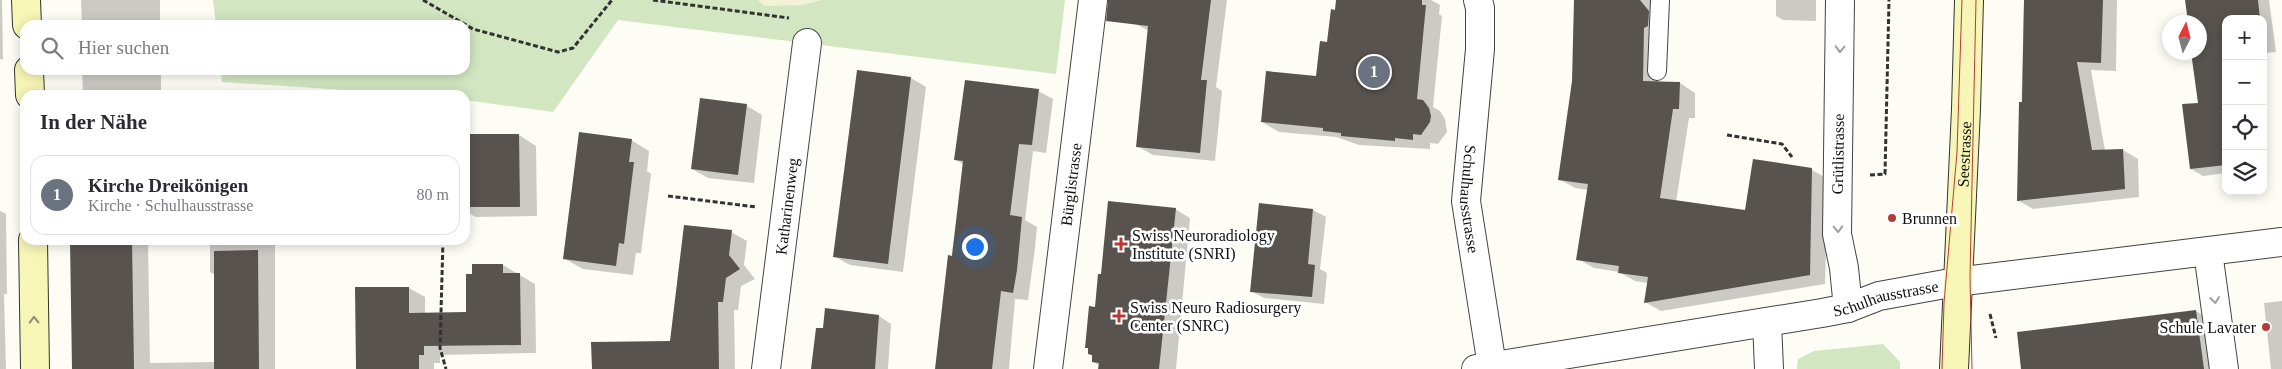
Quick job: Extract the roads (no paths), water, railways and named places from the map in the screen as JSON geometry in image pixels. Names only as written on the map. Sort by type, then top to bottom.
[{"type":"street","points":[[26,0],[27,20]]},
{"type":"street","name":"Bürglistrasse","points":[[1048,369],[1093,0]]},
{"type":"street","name":"Schulhausstrasse","points":[[1478,0],[1480,49],[1466,201],[1484,368],[1559,362],[1848,308],[1879,296],[1956,282],[2282,242]]},
{"type":"street","name":"Grütlistrasse","points":[[1840,0],[1837,234],[1844,268],[1848,308]]},
{"type":"street","name":"Seestrasse","points":[[1954,369],[1956,282],[1966,109],[1969,0]]},
{"type":"street","name":"Katharinenweg","points":[[766,369],[807,43]]},
{"type":"street","points":[[29,75],[30,90]]},
{"type":"street","points":[[33,245],[35,369]]},
{"type":"street","points":[[2208,252],[2224,369]]},
{"type":"street","points":[[1767,322],[1769,369]]},
{"type":"lane","points":[[1657,71],[1660,0]]},
{"type":"tram line","points":[[1942,369],[1944,303],[1957,152],[1962,0]]},
{"type":"tram line","points":[[1972,369],[1970,277],[1976,0]]},
{"type":"place","name":"Kirche Dreikönigen","points":[[1374,72]]},
{"type":"place","name":"Brunnen","points":[[1892,218]]},
{"type":"place","name":"Swiss Neuroradiology Institute (SNRI)","points":[[1121,244]]},
{"type":"place","name":"Swiss Neuro Radiosurgery Center (SNRC)","points":[[1119,316]]},
{"type":"place","name":"Schule Lavater","points":[[2266,327]]}]
